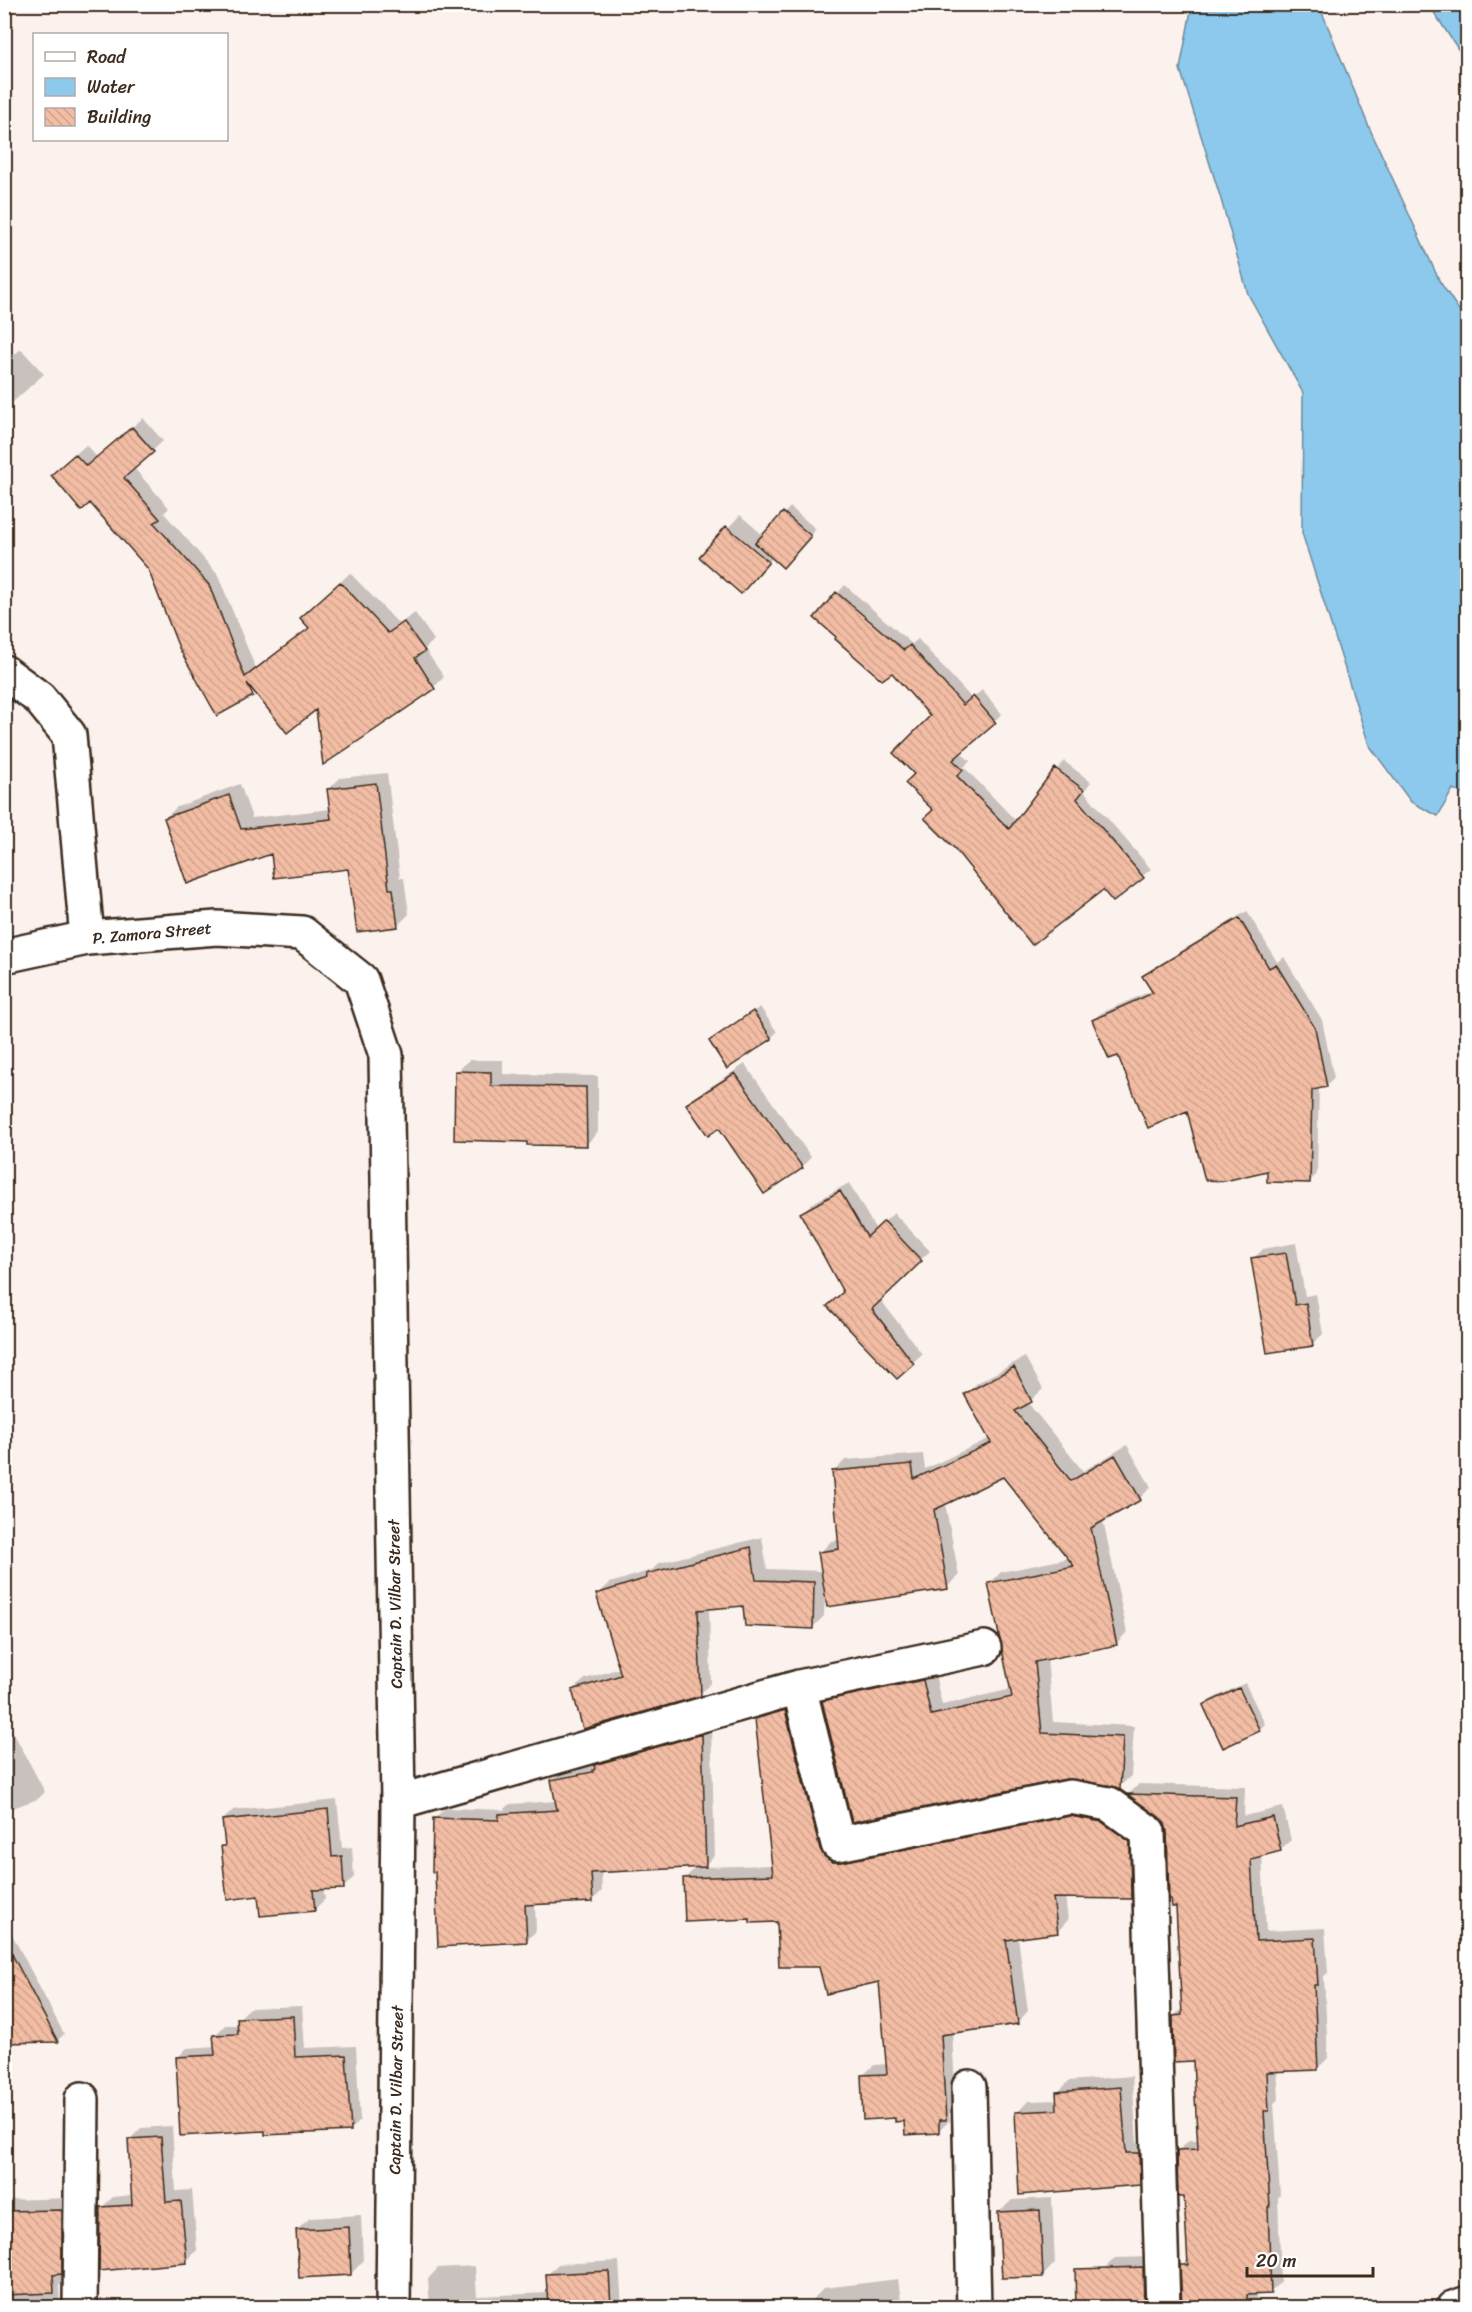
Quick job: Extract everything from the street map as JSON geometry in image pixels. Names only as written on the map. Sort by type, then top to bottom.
[{"type":"street","points":[[4,672],[39,698],[69,735],[87,938]]},
{"type":"street","name":"P. Zamora Street","points":[[4,956],[87,938],[217,928],[302,933]]},
{"type":"street","name":"Captain D. Vilbar Street","points":[[302,933],[361,980],[386,1055],[398,1802],[393,2307]]},
{"type":"street","points":[[398,1802],[799,1687],[984,1648]]},
{"type":"street","points":[[799,1687],[838,1844],[1070,1797],[1109,1804],[1148,1832],[1163,2307]]},
{"type":"street","points":[[969,2087],[974,2307]]},
{"type":"street","points":[[81,2307],[82,2099]]},
{"type":"street","points":[[1453,2307],[1467,2303]]},
{"type":"water","points":[[1192,5],[1319,5],[1369,127],[1440,282],[1467,322],[1467,796],[1453,789],[1438,816],[1411,802],[1369,745],[1302,533],[1303,393],[1248,294],[1180,69]]},
{"type":"water","points":[[1429,5],[1467,5],[1467,58],[1460,52]]},
{"type":"building","points":[[132,427],[154,452],[124,478],[160,519],[154,523],[209,585],[245,677],[309,628],[300,618],[340,582],[388,633],[404,622],[425,651],[415,658],[435,689],[323,765],[316,710],[287,733],[247,683],[253,696],[217,716],[179,648],[148,569],[90,503],[81,511],[51,475],[75,454],[86,466]]},
{"type":"building","points":[[783,512],[811,536],[783,568],[755,543]]},
{"type":"building","points":[[726,526],[769,562],[741,594],[699,557]]},
{"type":"building","points":[[836,592],[904,650],[910,645],[963,705],[973,696],[996,723],[953,760],[963,770],[957,776],[1009,829],[1055,768],[1084,790],[1077,799],[1144,878],[1113,902],[1103,890],[1032,945],[955,849],[924,818],[933,810],[905,783],[914,774],[893,753],[930,716],[892,673],[882,680],[814,618]]},
{"type":"building","points":[[376,783],[389,889],[393,889],[398,927],[357,932],[348,869],[274,878],[271,854],[187,884],[164,818],[229,795],[241,829],[331,819],[327,789]]},
{"type":"building","points":[[1239,918],[1269,968],[1276,964],[1315,1028],[1327,1087],[1312,1090],[1310,1183],[1267,1182],[1267,1171],[1225,1181],[1205,1180],[1187,1111],[1148,1128],[1118,1056],[1109,1059],[1092,1020],[1153,993],[1142,976]]},
{"type":"building","points":[[753,1011],[772,1039],[727,1069],[709,1041]]},
{"type":"building","points":[[455,1071],[491,1072],[491,1086],[586,1087],[587,1146],[454,1140]]},
{"type":"building","points":[[735,1073],[803,1168],[764,1194],[719,1128],[708,1136],[686,1104]]},
{"type":"building","points":[[840,1191],[867,1237],[884,1221],[922,1261],[872,1309],[914,1364],[897,1379],[827,1306],[843,1292],[800,1213]]},
{"type":"building","points":[[1286,1253],[1295,1305],[1306,1303],[1313,1346],[1267,1353],[1251,1258]]},
{"type":"building","points":[[1014,1367],[1032,1402],[1015,1411],[1071,1481],[1115,1455],[1141,1500],[1091,1528],[1117,1645],[1035,1662],[1042,1733],[1123,1737],[1120,1789],[1066,1779],[852,1822],[822,1701],[923,1680],[931,1715],[1012,1697],[988,1583],[1074,1566],[1003,1477],[934,1510],[948,1589],[827,1607],[818,1552],[839,1549],[832,1471],[912,1464],[914,1479],[991,1443],[964,1394]]},
{"type":"building","points":[[751,1547],[756,1580],[814,1582],[813,1629],[745,1626],[743,1606],[698,1610],[701,1696],[583,1729],[572,1690],[621,1675],[596,1594],[647,1578],[646,1574]]},
{"type":"building","points":[[1239,1688],[1260,1731],[1223,1748],[1203,1705]]},
{"type":"building","points":[[785,1710],[820,1849],[824,1856],[832,1862],[842,1862],[1070,1816],[1102,1822],[1130,1842],[1131,1899],[1053,1898],[1058,1933],[1006,1940],[1018,2024],[941,2035],[946,2120],[939,2120],[939,2133],[905,2135],[904,2121],[895,2122],[895,2118],[863,2120],[861,2075],[887,2074],[879,1982],[826,1994],[819,1967],[779,1967],[777,1922],[750,1923],[750,1919],[685,1922],[683,1878],[773,1875],[755,1719]]},
{"type":"building","points":[[702,1734],[706,1867],[591,1873],[593,1902],[525,1905],[527,1942],[438,1947],[435,1872],[432,1872],[433,1818],[499,1820],[499,1814],[557,1810],[551,1780],[593,1772],[594,1765]]},
{"type":"building","points":[[1127,1794],[1236,1797],[1234,1826],[1273,1817],[1281,1851],[1251,1859],[1256,1941],[1315,1938],[1318,1985],[1314,1985],[1318,2070],[1267,2072],[1269,2111],[1264,2111],[1270,2207],[1268,2207],[1271,2294],[1247,2295],[1247,2307],[1182,2307],[1180,2265],[1188,2265],[1184,2197],[1178,2197],[1177,2150],[1198,2149],[1193,2061],[1174,2062],[1173,2016],[1182,2015],[1176,1907],[1172,1907],[1171,1899],[1169,1899],[1167,1831],[1159,1817]]},
{"type":"building","points":[[328,1809],[332,1857],[342,1856],[344,1889],[313,1890],[315,1911],[260,1916],[258,1896],[227,1900],[221,1846],[225,1846],[222,1820]]},
{"type":"building","points":[[4,1939],[58,2042],[4,2043]]},
{"type":"building","points":[[293,2016],[295,2057],[346,2055],[351,2131],[265,2135],[265,2131],[180,2136],[176,2057],[215,2055],[213,2035],[238,2034],[237,2018]]},
{"type":"building","points":[[1121,2087],[1126,2153],[1139,2153],[1140,2185],[1019,2195],[1015,2112],[1057,2110],[1056,2092]]},
{"type":"building","points":[[161,2137],[166,2202],[181,2201],[187,2263],[99,2271],[100,2207],[132,2205],[128,2139]]},
{"type":"building","points":[[62,2210],[62,2274],[53,2275],[54,2293],[4,2295],[4,2211]]},
{"type":"building","points":[[1040,2210],[1043,2277],[1002,2278],[998,2212]]},
{"type":"building","points":[[349,2227],[351,2275],[299,2278],[296,2230]]},
{"type":"building","points":[[1143,2267],[1144,2307],[1076,2307],[1075,2269]]},
{"type":"building","points":[[609,2271],[611,2307],[548,2307],[546,2274]]}]
